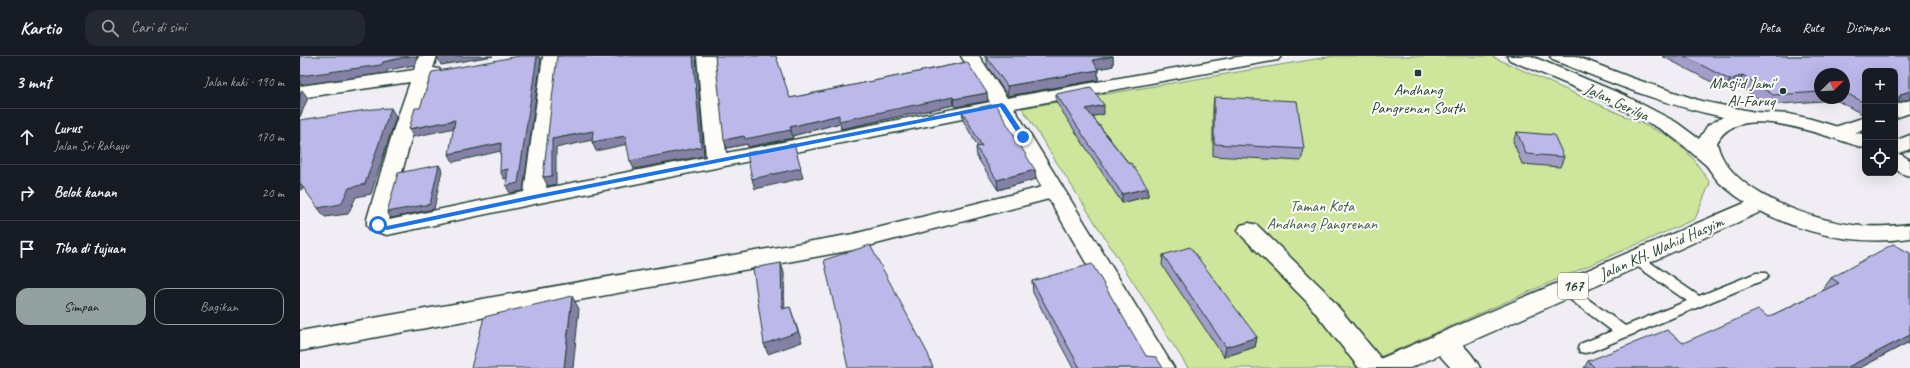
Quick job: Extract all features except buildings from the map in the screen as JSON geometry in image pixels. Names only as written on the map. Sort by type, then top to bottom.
[{"type":"main road","points":[[428,56],[404,128],[378,219],[378,225],[387,228],[534,197],[1002,105],[1272,56]]},
{"type":"main road","points":[[534,197],[542,124],[552,56]]},
{"type":"main road","points":[[706,56],[717,161]]},
{"type":"main road","points":[[970,56],[1002,105],[1161,368]]},
{"type":"main road","name":"Jalan Gerilya","points":[[1516,56],[1619,100],[1669,126],[1679,132],[1711,160],[1728,179],[1761,203],[1793,218],[1829,229],[1863,235]]},
{"type":"main road","name":"Jalan Gerilya","points":[[1558,56],[1658,94],[1697,106],[1758,118]]},
{"type":"main road","points":[[300,92],[451,70]]},
{"type":"main road","points":[[1898,111],[1910,106]]},
{"type":"main road","points":[[1711,160],[1707,143],[1715,129],[1732,121],[1758,118],[1783,119],[1811,124],[1862,141]]},
{"type":"main road","points":[[1839,132],[1862,124]]},
{"type":"main road","points":[[1898,148],[1910,142]]},
{"type":"main road","points":[[1898,161],[1910,170]]},
{"type":"main road","points":[[300,341],[853,242],[1054,191]]},
{"type":"main road","name":"Jalan KH. Wahid Hasyim","points":[[1384,368],[1761,203]]},
{"type":"main road","points":[[1249,230],[1324,307],[1351,342],[1374,368]]},
{"type":"main road","points":[[1863,235],[1896,235],[1910,231]]},
{"type":"main road","points":[[1863,235],[1910,239]]},
{"type":"main road","points":[[1443,342],[1467,368]]},
{"type":"lane","points":[[1636,259],[1696,301]]},
{"type":"lane","points":[[1585,348],[1696,301],[1761,276]]},
{"type":"lane","points":[[1566,289],[1623,332]]},
{"type":"green space","name":"Taman Kota Andhang Pangrenan","points":[[1334,56],[1491,56],[1669,136],[1692,157],[1710,183],[1695,219],[1355,368],[1188,368],[1022,108]]},
{"type":"place","name":"Andhang Pangrenan South","points":[[1418,73]]},
{"type":"place","name":"Masjid Jami' Al-Faruq","points":[[1783,91]]},
{"type":"route","points":[[378,225],[380,227],[387,228],[534,197],[1002,105],[1023,137]]}]
